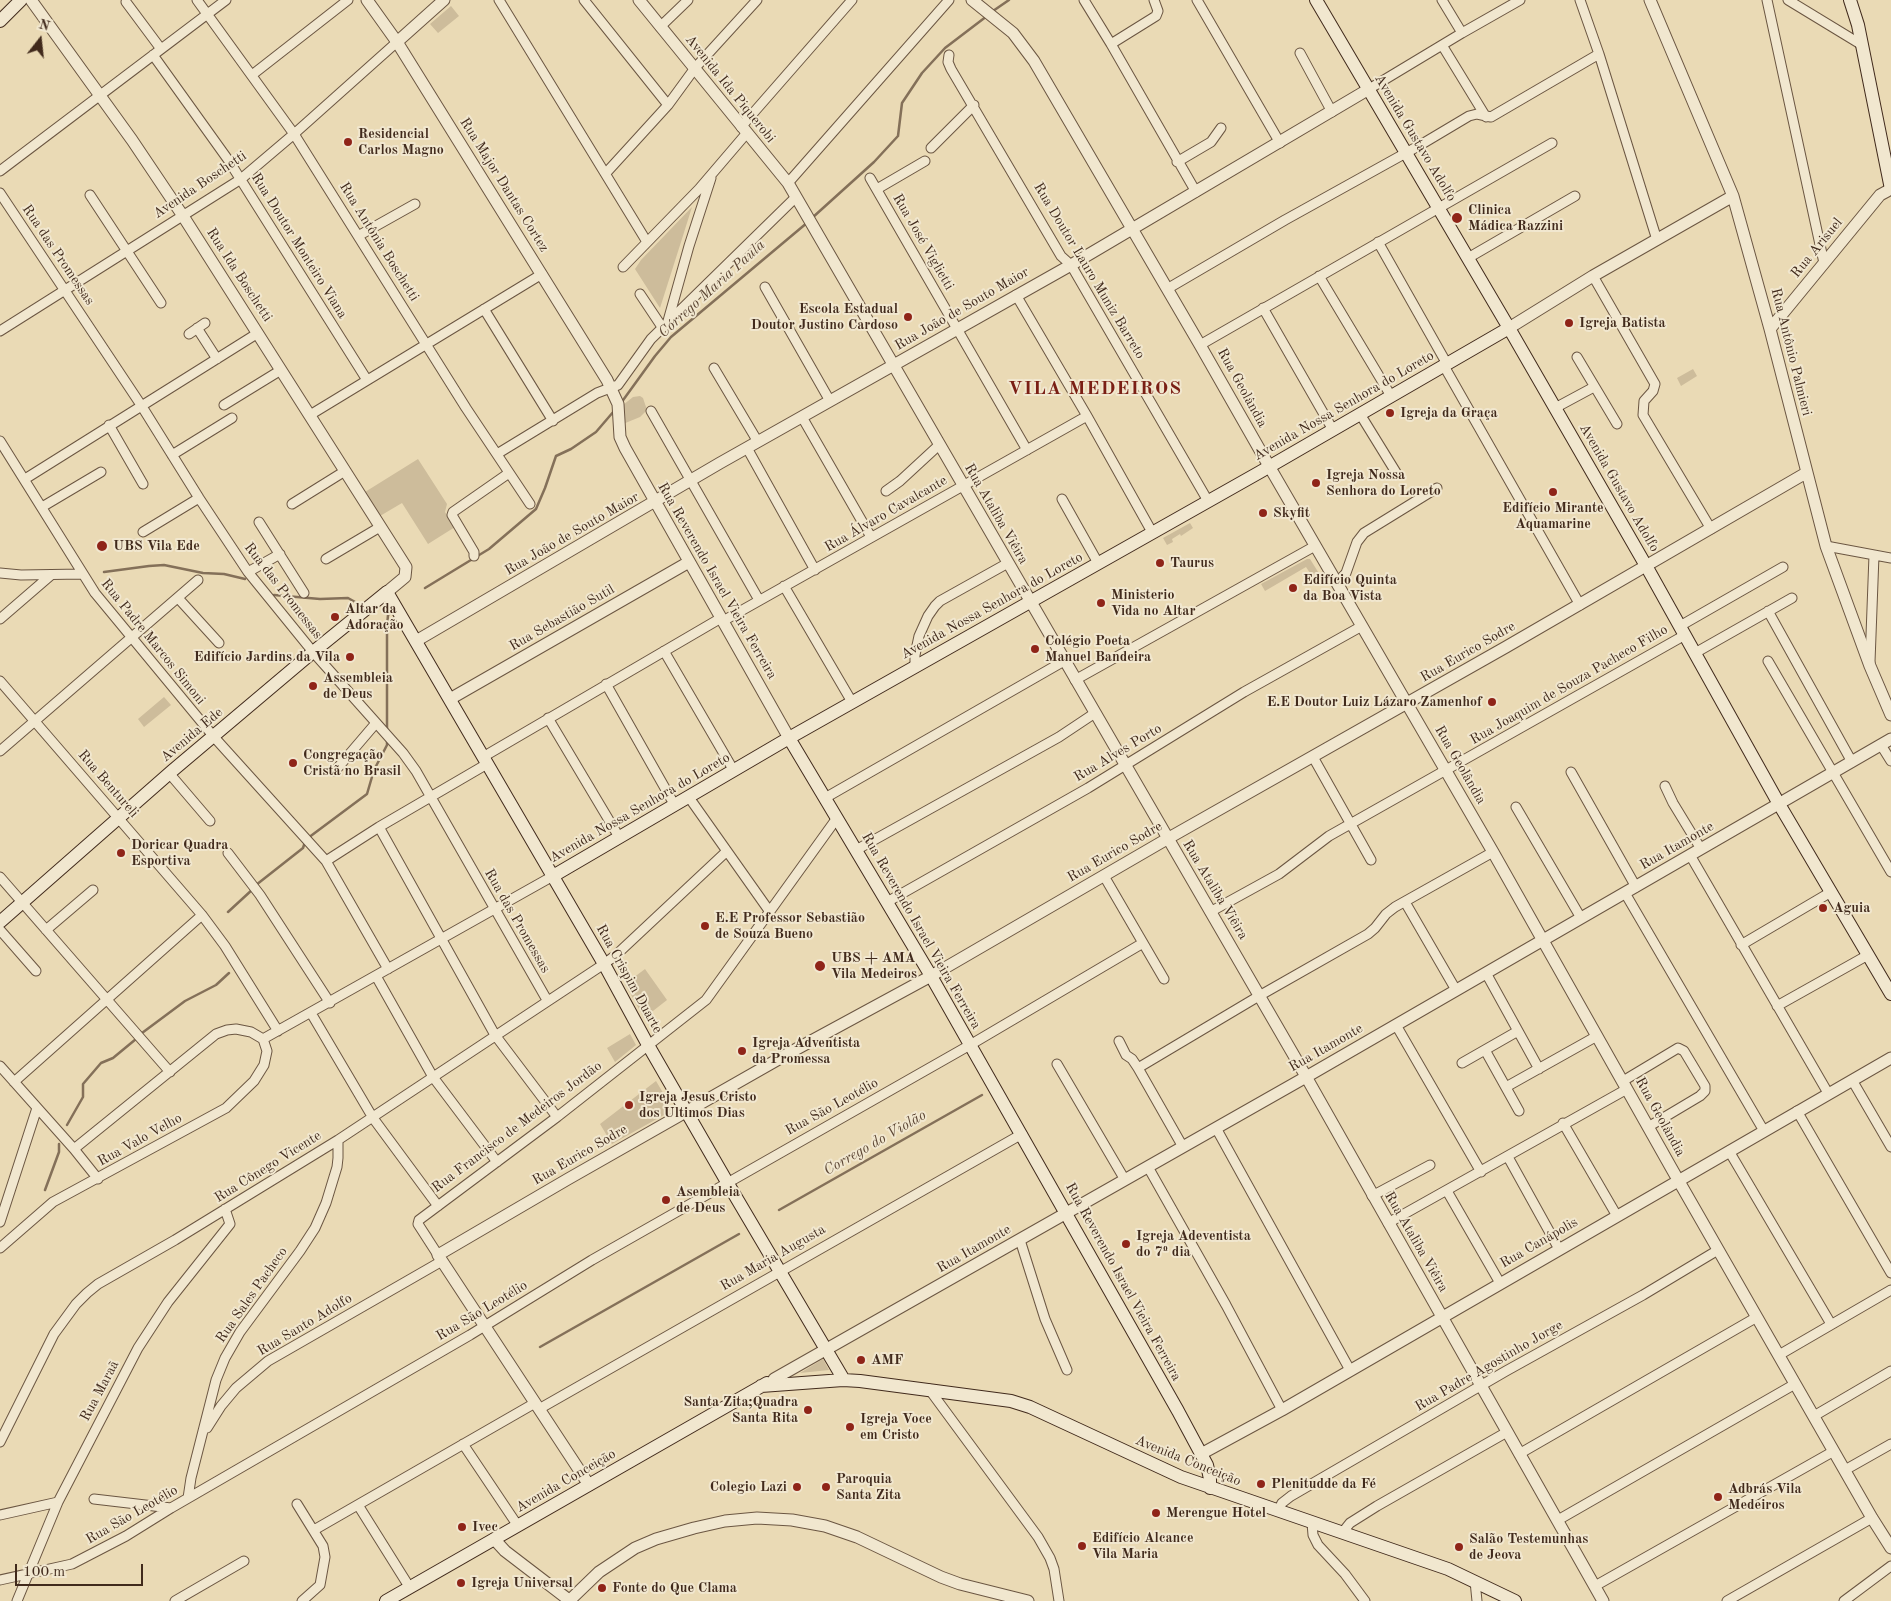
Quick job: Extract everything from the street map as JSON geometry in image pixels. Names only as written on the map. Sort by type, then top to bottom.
[{"type":"main road","points":[[0,21],[21,0]]},
{"type":"main road","name":"Avenida Gustavo Adolfo","points":[[1316,0],[1440,209],[1647,566],[1779,804],[1891,994]]},
{"type":"main road","points":[[1850,0],[1858,25],[1891,189]]},
{"type":"main road","points":[[1857,0],[1858,25]]},
{"type":"main road","name":"Avenida Nossa Senhora do Loreto","points":[[554,876],[788,738],[1333,430],[1509,328]]},
{"type":"main road","name":"Rua Crispim Duarte","points":[[387,592],[554,876],[648,1045],[843,1380]]},
{"type":"main road","name":"Avenida Ede","points":[[0,922],[169,773],[387,592]]},
{"type":"main road","name":"Rua Reverendo Israel Vieira Ferreira","points":[[788,738],[931,976],[1022,1134],[1201,1454],[1209,1471],[1210,1488]]},
{"type":"main road","name":"Avenida Conceição","points":[[386,1601],[774,1379],[829,1375],[843,1380]]},
{"type":"main road","name":"Avenida Conceição","points":[[761,1386],[843,1380],[929,1389],[1011,1401],[1030,1407],[1181,1477],[1448,1569],[1515,1601]]},
{"type":"street","name":"Rua Ida Boschetti","points":[[31,0],[132,140],[182,216],[406,567],[405,575]]},
{"type":"street","name":"Rua Antônia Boschetti","points":[[197,0],[294,134],[426,344],[530,504]]},
{"type":"street","points":[[0,171],[226,0]]},
{"type":"street","points":[[252,75],[348,0]]},
{"type":"street","name":"Rua Major Dantas Cortez","points":[[367,0],[397,42],[611,388]]},
{"type":"street","name":"Avenida Boschetti","points":[[0,331],[241,179],[444,0]]},
{"type":"street","points":[[499,0],[647,242]]},
{"type":"street","points":[[584,0],[668,105]]},
{"type":"street","name":"Avenida Ida Piquerobi","points":[[639,0],[788,183],[796,197]]},
{"type":"street","points":[[660,27],[688,0]]},
{"type":"street","points":[[606,173],[668,105],[695,68],[757,0]]},
{"type":"street","points":[[623,267],[712,173],[744,131],[852,0]]},
{"type":"street","points":[[788,183],[948,0]]},
{"type":"street","name":"Rua Geolândia","points":[[972,0],[1013,32],[1030,55],[1408,704],[1718,1250],[1891,1548]]},
{"type":"street","points":[[1084,0],[1112,44],[1196,192]]},
{"type":"street","points":[[1112,44],[1156,16],[1158,11],[1154,0]]},
{"type":"street","points":[[1196,0],[1280,143]]},
{"type":"street","points":[[1442,0],[1462,33]]},
{"type":"street","name":"Rua João de Souto Maior","points":[[416,641],[747,448],[1071,265],[1369,90],[1442,44],[1520,0]]},
{"type":"street","points":[[1580,0],[1599,54],[1657,240]]},
{"type":"street","name":"Rua Antônio Palmieri","points":[[1650,0],[1733,196],[1770,329],[1826,546],[1870,666],[1891,715]]},
{"type":"street","points":[[1767,0],[1824,263]]},
{"type":"street","points":[[1788,0],[1862,45]]},
{"type":"street","name":"Rua Doutor Monteiro Viana","points":[[126,2],[241,179],[367,380]]},
{"type":"street","points":[[1442,44],[1486,117]]},
{"type":"street","points":[[1300,53],[1332,112]]},
{"type":"street","points":[[1167,290],[1285,220],[1468,116],[1476,114],[1486,117],[1498,113],[1599,54]]},
{"type":"street","name":"Rua Doutor Lauro Muniz Barreto","points":[[949,55],[948,62],[1061,256],[1071,265],[1208,501]]},
{"type":"street","points":[[931,148],[974,105]]},
{"type":"street","points":[[1178,162],[1211,142],[1221,128]]},
{"type":"street","points":[[1200,344],[1430,212],[1440,209],[1552,143]]},
{"type":"street","points":[[876,189],[925,161]]},
{"type":"street","points":[[665,324],[712,173]]},
{"type":"street","name":"Rua José Viglietti","points":[[870,178],[1027,450]]},
{"type":"street","name":"Rua Arisuel","points":[[1770,329],[1880,195],[1891,189]]},
{"type":"street","name":"Rua das Promessas","points":[[0,193],[66,290],[248,572],[313,652],[408,759],[547,1000]]},
{"type":"street","points":[[90,194],[161,302]]},
{"type":"street","points":[[1468,258],[1575,196]]},
{"type":"street","name":"Avenida Nossa Senhora do Loreto","points":[[1509,328],[1593,276],[1733,196]]},
{"type":"street","points":[[497,454],[597,393],[618,385],[650,339],[796,197]]},
{"type":"street","name":"Rua Ataliba Viêira","points":[[796,197],[1306,1077],[1603,1601]]},
{"type":"street","points":[[358,236],[415,204]]},
{"type":"street","points":[[1378,242],[1580,605]]},
{"type":"street","points":[[310,415],[542,274]]},
{"type":"street","points":[[1319,276],[1391,396]]},
{"type":"street","points":[[1593,276],[1655,384],[1653,391],[1644,401],[1643,414],[1711,529]]},
{"type":"street","points":[[765,287],[830,401]]},
{"type":"street","points":[[640,294],[665,324]]},
{"type":"street","points":[[1016,295],[1152,532]]},
{"type":"street","points":[[1263,308],[1333,430]]},
{"type":"street","points":[[484,309],[553,421]]},
{"type":"street","points":[[189,334],[201,326],[217,359]]},
{"type":"street","points":[[25,479],[258,333]]},
{"type":"street","points":[[1577,357],[1617,424]]},
{"type":"street","points":[[714,368],[758,442]]},
{"type":"street","points":[[224,405],[281,370]]},
{"type":"street","points":[[1555,408],[1594,387]]},
{"type":"street","name":"Rua Reverendo Israel Vieira Ferreira","points":[[611,388],[618,404],[620,433],[625,448],[788,738]]},
{"type":"street","points":[[651,411],[759,600]]},
{"type":"street","points":[[1360,414],[1397,474]]},
{"type":"street","name":"Rua Álvaro Cavalcante","points":[[326,861],[380,827],[432,798],[548,718],[606,684],[722,619],[815,570],[1087,416]]},
{"type":"street","points":[[802,417],[872,537]]},
{"type":"street","points":[[172,455],[232,418]]},
{"type":"street","points":[[109,426],[143,484]]},
{"type":"street","name":"Rua Padre Marcos Simoni","points":[[0,441],[82,574],[131,638],[214,736],[326,861],[388,969]]},
{"type":"street","points":[[886,490],[900,481],[939,445]]},
{"type":"street","points":[[747,448],[815,570]]},
{"type":"street","points":[[292,504],[345,471]]},
{"type":"street","points":[[42,507],[101,472]]},
{"type":"street","points":[[474,556],[474,552],[452,515],[455,510],[509,473]]},
{"type":"street","name":"Rua Eurico Sodre","points":[[440,1258],[568,1179],[791,1052],[931,976],[1167,839],[1408,704],[1806,473]]},
{"type":"street","points":[[1337,583],[1346,573],[1357,542],[1364,533],[1437,488]]},
{"type":"street","points":[[143,532],[199,498]]},
{"type":"street","points":[[1062,499],[1098,563]]},
{"type":"street","points":[[260,522],[304,593]]},
{"type":"street","points":[[326,559],[380,527]]},
{"type":"street","points":[[1075,680],[1315,546]]},
{"type":"street","points":[[1826,546],[1891,558]]},
{"type":"street","points":[[248,572],[280,554]]},
{"type":"street","points":[[1870,666],[1874,555]]},
{"type":"street","name":"Rua Sebastião Sutil","points":[[450,699],[690,562]]},
{"type":"street","points":[[915,667],[914,655],[919,636],[935,606],[1008,563]]},
{"type":"street","name":"Rua Joaquim de Souza Pacheco Filho","points":[[1210,912],[1280,874],[1323,840],[1446,770],[1682,630],[1783,567]]},
{"type":"street","points":[[0,572],[51,576],[82,574]]},
{"type":"street","name":"Avenida Ede","points":[[387,592],[400,583],[405,575]]},
{"type":"street","points":[[0,619],[51,576]]},
{"type":"street","points":[[0,751],[198,580]]},
{"type":"street","points":[[784,586],[852,702]]},
{"type":"street","points":[[178,598],[218,643]]},
{"type":"street","points":[[1695,654],[1792,598]]},
{"type":"street","points":[[1768,611],[1852,762]]},
{"type":"street","name":"Rua Alves Porto","points":[[887,902],[1126,765],[1244,692],[1362,626]]},
{"type":"street","points":[[664,651],[734,771]]},
{"type":"street","points":[[824,798],[1064,661]]},
{"type":"street","points":[[1768,661],[1891,872]]},
{"type":"street","name":"Rua Bentureli","points":[[0,681],[202,914],[225,946],[278,1031]]},
{"type":"street","points":[[606,684],[674,804]]},
{"type":"street","points":[[856,850],[1059,737],[1095,713]]},
{"type":"street","points":[[548,718],[619,837]]},
{"type":"street","points":[[334,771],[376,723]]},
{"type":"street","points":[[1886,742],[1891,761]]},
{"type":"street","name":"Rua Itamonte","points":[[774,1379],[1067,1214],[1886,742]]},
{"type":"street","points":[[1313,757],[1371,860]]},
{"type":"street","points":[[1571,772],[1636,887]]},
{"type":"street","points":[[169,773],[210,821]]},
{"type":"street","points":[[1665,786],[1701,849]]},
{"type":"street","points":[[688,796],[770,912]]},
{"type":"street","points":[[1516,807],[1581,918]]},
{"type":"street","name":"Rua Francisco de Medeiros Jordão","points":[[589,1485],[418,1222],[558,1117],[706,1000],[837,818]]},
{"type":"street","points":[[380,827],[495,1036],[558,1117]]},
{"type":"street","name":"Rua Cônego Vicente","points":[[0,1442],[33,1372],[54,1334],[76,1304],[98,1284],[373,1118],[547,1000],[604,964],[727,851]]},
{"type":"street","points":[[1138,1068],[1368,934],[1386,914],[1493,852]]},
{"type":"street","points":[[228,853],[260,895],[330,1003]]},
{"type":"street","points":[[1690,855],[1828,1093]]},
{"type":"street","name":"Avenida Nossa Senhora do Loreto","points":[[263,1039],[554,876]]},
{"type":"street","points":[[1104,876],[1164,979]]},
{"type":"street","points":[[0,877],[170,1072]]},
{"type":"street","points":[[46,930],[93,890]]},
{"type":"street","points":[[1741,944],[1831,892]]},
{"type":"street","points":[[1625,893],[1764,1131]]},
{"type":"street","points":[[1405,902],[1456,990]]},
{"type":"street","points":[[14,1082],[202,914]]},
{"type":"street","points":[[0,930],[36,971]]},
{"type":"street","name":"Rua São Leotélio","points":[[0,1580],[72,1564],[126,1536],[485,1326],[592,1260],[970,1045],[1143,944]]},
{"type":"street","points":[[1777,1006],[1868,955]]},
{"type":"street","points":[[1486,973],[1539,1068]]},
{"type":"street","points":[[376,976],[433,1077],[497,1162]]},
{"type":"street","points":[[312,1013],[373,1118],[438,1206]]},
{"type":"street","points":[[1396,1025],[1481,1172]]},
{"type":"street","points":[[74,1149],[216,1034],[228,1030],[244,1030],[263,1039]]},
{"type":"street","points":[[1462,1063],[1518,1031]]},
{"type":"street","points":[[1506,1088],[1597,1036]]},
{"type":"street","name":"Rua Valo Velho","points":[[0,1248],[53,1202],[226,1108],[254,1081],[264,1065],[267,1051],[263,1039]]},
{"type":"street","points":[[1119,1041],[1126,1055],[1132,1059],[1138,1068],[1183,1147]]},
{"type":"street","points":[[1388,1223],[1508,1157],[1563,1124],[1625,1085],[1678,1048],[1684,1051],[1705,1091],[1648,1127]]},
{"type":"street","points":[[1485,1050],[1519,1111]]},
{"type":"street","name":"Rua Canápolis","points":[[1201,1454],[1282,1410],[1891,1058]]},
{"type":"street","points":[[1058,1064],[1125,1180]]},
{"type":"street","points":[[0,1066],[74,1149],[98,1179]]},
{"type":"street","points":[[1852,1080],[1891,1147]]},
{"type":"street","points":[[0,1222],[37,1108]]},
{"type":"street","points":[[1797,1112],[1891,1273]]},
{"type":"street","points":[[1563,1124],[1617,1216]]},
{"type":"street","points":[[1216,1128],[1350,1370]]},
{"type":"street","name":"Rua Maria Augusta","points":[[314,1530],[463,1444],[537,1406],[1022,1134]]},
{"type":"street","name":"Rua Sales Pacheco","points":[[188,1498],[191,1478],[216,1380],[230,1347],[305,1245],[322,1213],[338,1158],[338,1140]]},
{"type":"street","points":[[1729,1151],[1831,1324]]},
{"type":"street","points":[[1508,1157],[1559,1249]]},
{"type":"street","points":[[1372,1196],[1430,1164]]},
{"type":"street","points":[[1148,1167],[1226,1304],[1282,1410]]},
{"type":"street","points":[[1447,1191],[1500,1283]]},
{"type":"street","name":"Rua Maraã","points":[[18,1601],[58,1502],[146,1334],[168,1302],[230,1224],[225,1209]]},
{"type":"street","points":[[1020,1240],[1045,1319],[1067,1370]]},
{"type":"street","name":"Rua Padre Agostinho Jorge","points":[[1278,1511],[1287,1499],[1718,1250]]},
{"type":"street","name":"Rua Santo Adolfo","points":[[202,1436],[221,1406],[236,1388],[268,1361],[440,1258]]},
{"type":"street","points":[[1779,1355],[1891,1290]]},
{"type":"street","points":[[1519,1454],[1757,1317]]},
{"type":"street","points":[[1814,1416],[1891,1371]]},
{"type":"street","points":[[1558,1520],[1795,1384]]},
{"type":"street","points":[[929,1389],[1038,1537],[1054,1569],[1059,1601]]},
{"type":"street","points":[[1342,1533],[1350,1523],[1377,1506],[1507,1432]]},
{"type":"street","points":[[463,1444],[518,1526]]},
{"type":"street","points":[[1845,1470],[1891,1444]]},
{"type":"street","points":[[1595,1586],[1834,1450]]},
{"type":"street","points":[[94,1499],[171,1508]]},
{"type":"street","points":[[0,1515],[58,1502]]},
{"type":"street","points":[[297,1504],[323,1546],[324,1567],[320,1585],[302,1601]]},
{"type":"street","points":[[358,1505],[410,1588]]},
{"type":"street","points":[[494,1539],[505,1551],[569,1600],[599,1572],[635,1548],[656,1539],[725,1521],[757,1518],[792,1520],[825,1526],[857,1537],[941,1577],[960,1584],[1028,1601]]},
{"type":"street","points":[[1727,1601],[1872,1518]]},
{"type":"street","points":[[1312,1523],[1315,1540],[1358,1590],[1365,1601]]},
{"type":"street","points":[[175,1601],[244,1562]]},
{"type":"street","points":[[1844,1601],[1891,1566]]},
{"type":"street","points":[[1475,1581],[1477,1601]]},
{"type":"shaded area","points":[[451,6],[459,16],[438,33],[430,24]]},
{"type":"shaded area","points":[[692,207],[660,308],[635,269],[641,260]]},
{"type":"shaded area","points":[[1693,369],[1697,376],[1681,386],[1677,378]]},
{"type":"shaded area","points":[[640,396],[643,398],[647,410],[640,417],[623,424],[623,405],[633,397]]},
{"type":"shaded area","points":[[418,459],[447,504],[445,512],[455,527],[428,544],[402,503],[380,516],[365,492]]},
{"type":"shaded area","points":[[1190,523],[1193,528],[1181,536],[1180,534],[1172,539],[1173,542],[1167,545],[1163,538]]},
{"type":"shaded area","points":[[1310,559],[1320,575],[1314,579],[1306,567],[1265,591],[1261,584]]},
{"type":"shaded area","points":[[164,697],[171,705],[144,727],[138,719]]},
{"type":"shaded area","points":[[645,969],[667,1000],[644,1018],[625,984]]},
{"type":"shaded area","points":[[630,1034],[636,1045],[615,1062],[607,1048]]},
{"type":"shaded area","points":[[656,1081],[672,1108],[671,1111],[612,1144],[600,1124]]},
{"type":"shaded area","points":[[823,1359],[829,1370],[800,1373]]},
{"type":"waterway","name":"Córrego Maria Paula","points":[[993,11],[1009,0]]},
{"type":"waterway","name":"Córrego Maria Paula","points":[[812,218],[874,162],[898,136],[902,103],[922,73],[945,48],[987,16]]},
{"type":"waterway","name":"Córrego Maria Paula","points":[[621,403],[671,337],[808,222]]},
{"type":"waterway","name":"Córrego Maria Paula","points":[[425,588],[489,549],[536,509],[556,456],[571,449],[596,432],[614,411]]},
{"type":"waterway","points":[[104,572],[164,565],[245,579]]},
{"type":"waterway","points":[[274,595],[320,599],[348,598],[357,603]]},
{"type":"waterway","name":"Córrego Maria Paula","points":[[387,730],[387,627],[388,615],[390,613]]},
{"type":"waterway","name":"Córrego Maria Paula","points":[[308,838],[367,794],[374,770],[387,745],[387,740]]},
{"type":"waterway","name":"Córrego Maria Paula","points":[[256,885],[303,848],[305,842]]},
{"type":"waterway","name":"Córrego Maria Paula","points":[[228,912],[253,889]]},
{"type":"waterway","name":"Córrego Maria Paula","points":[[142,1033],[185,1001],[216,985],[229,973]]},
{"type":"waterway","name":"Córrego Maria Paula","points":[[67,1125],[83,1097],[83,1084],[101,1063],[113,1058],[136,1039]]},
{"type":"waterway","name":"Corrego do Violão","points":[[779,1210],[982,1095]]},
{"type":"waterway","name":"Córrego Maria Paula","points":[[45,1190],[59,1152],[59,1144]]},
{"type":"waterway","name":"Corrego do Violão","points":[[540,1347],[739,1234]]},
{"type":"place","name":"Residencial Carlos Magno","points":[[348,142]]},
{"type":"place","name":"Clinica Mádica Razzini","points":[[1457,218]]},
{"type":"place","name":"Escola Estadual Doutor Justino Cardoso","points":[[908,317]]},
{"type":"place","name":"Igreja Batista","points":[[1569,323]]},
{"type":"place","name":"Igreja da Graça","points":[[1390,413]]},
{"type":"place","name":"Igreja Nossa Senhora do Loreto","points":[[1316,483]]},
{"type":"place","name":"Edifício Mirante Aquamarine","points":[[1553,492]]},
{"type":"place","name":"Skyfit","points":[[1263,513]]},
{"type":"place","name":"UBS Vila Ede","points":[[102,546]]},
{"type":"place","name":"Taurus","points":[[1160,563]]},
{"type":"place","name":"Edifício Quinta da Boa Vista","points":[[1293,588]]},
{"type":"place","name":"Ministerio Vida no Altar","points":[[1101,603]]},
{"type":"place","name":"Altar da Adoração","points":[[335,617]]},
{"type":"place","name":"Colégio Poeta Manuel Bandeira","points":[[1035,649]]},
{"type":"place","name":"Edifício Jardins da Vila","points":[[350,657]]},
{"type":"place","name":"Assembleia de Deus","points":[[313,686]]},
{"type":"place","name":"E.E Doutor Luiz Lázaro Zamenhof","points":[[1492,702]]},
{"type":"place","name":"Congregação Cristã no Brasil","points":[[293,763]]},
{"type":"place","name":"Doricar Quadra Esportiva","points":[[121,853]]},
{"type":"place","name":"Aguia","points":[[1823,908]]},
{"type":"place","name":"E.E Professor Sebastião de Souza Bueno","points":[[705,926]]},
{"type":"place","name":"UBS + AMA Vila Medeiros","points":[[820,966]]},
{"type":"place","name":"Igreja Adventista da Promessa","points":[[742,1051]]},
{"type":"place","name":"Igreja Jesus Cristo dos Ultimos Dias","points":[[629,1105]]},
{"type":"place","name":"Asembleia de Deus","points":[[666,1200]]},
{"type":"place","name":"Igreja Adeventista do 7º dia","points":[[1126,1244]]},
{"type":"place","name":"AMF","points":[[861,1360]]},
{"type":"place","name":"Santa Zita;Quadra Santa Rita","points":[[808,1410]]},
{"type":"place","name":"Igreja Voce em Cristo","points":[[850,1427]]},
{"type":"place","name":"Plenitudde da Fé","points":[[1261,1484]]},
{"type":"place","name":"Colegio Lazi","points":[[797,1487]]},
{"type":"place","name":"Paroquia Santa Zita","points":[[826,1487]]},
{"type":"place","name":"Adbrás Vila Medeiros","points":[[1718,1497]]},
{"type":"place","name":"Merengue Hotel","points":[[1156,1513]]},
{"type":"place","name":"Ivec","points":[[462,1527]]},
{"type":"place","name":"Edifício Alcance Vila Maria","points":[[1082,1546]]},
{"type":"place","name":"Salão Testemunhas de Jeova","points":[[1459,1547]]},
{"type":"place","name":"Igreja Universal","points":[[461,1583]]},
{"type":"place","name":"Fonte do Que Clama","points":[[602,1588]]},
{"type":"district","name":"VILA MEDEIROS","points":[[1095,389]]}]
